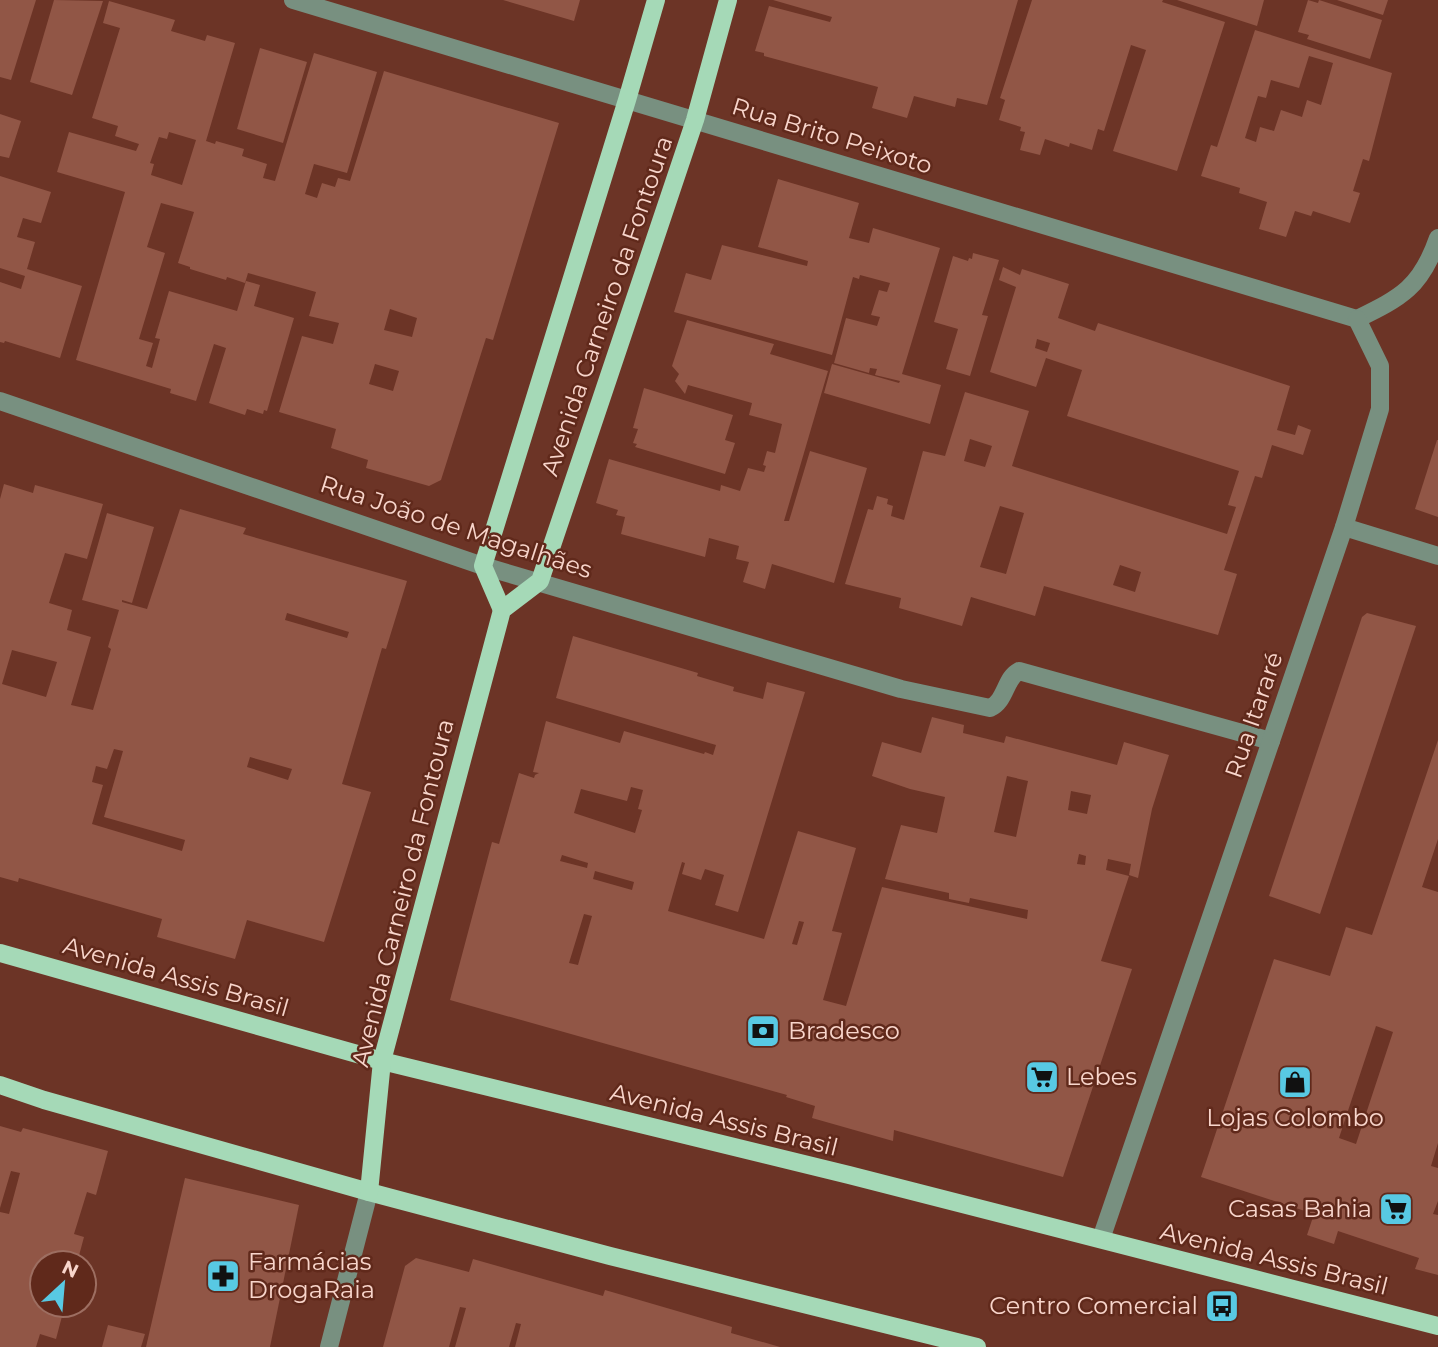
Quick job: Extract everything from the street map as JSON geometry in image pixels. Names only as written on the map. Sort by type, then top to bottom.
[{"type":"main road","name":"Avenida Carneiro da Fontoura","points":[[483,566],[656,0]]},
{"type":"main road","name":"Avenida Carneiro da Fontoura","points":[[540,581],[695,120],[728,0]]},
{"type":"main road","points":[[483,566],[502,610],[540,581]]},
{"type":"main road","name":"Avenida Carneiro da Fontoura","points":[[369,1192],[382,1062],[502,610]]},
{"type":"main road","name":"Avenida Assis Brasil","points":[[0,953],[382,1062],[836,1172],[1438,1326]]},
{"type":"main road","points":[[0,1085],[44,1100],[369,1192],[930,1341],[977,1347]]},
{"type":"street","name":"Rua Brito Peixoto","points":[[293,0],[1357,319]]},
{"type":"street","points":[[1357,319],[1392,302],[1416,282],[1429,264],[1438,238]]},
{"type":"street","name":"Rua Itararé","points":[[1101,1239],[1344,527],[1380,409],[1380,366],[1357,319]]},
{"type":"street","name":"Rua João de Magalhães","points":[[0,401],[483,566],[901,689],[990,708],[998,704],[1013,674],[1019,671],[1271,741]]},
{"type":"street","points":[[1344,527],[1438,555]]},
{"type":"street","points":[[329,1347],[369,1192]]},
{"type":"building","points":[[0,0],[36,0],[11,80],[0,77]]},
{"type":"building","points":[[54,0],[103,1],[72,95],[30,82]]},
{"type":"building","points":[[503,0],[580,0],[574,21]]},
{"type":"building","points":[[773,0],[1018,0],[987,105],[957,98],[955,107],[914,96],[907,118],[872,108],[878,87],[764,56],[764,53],[755,51],[769,6],[830,22],[832,17]]},
{"type":"building","points":[[1032,0],[1163,0],[1162,2],[1225,22],[1177,171],[1113,151],[1146,50],[1131,45],[1104,131],[1098,129],[1092,150],[1070,143],[1069,147],[1045,139],[1040,155],[1020,150],[1025,132],[1020,131],[1021,127],[999,120],[1005,100],[1000,98]]},
{"type":"building","points":[[1177,0],[1264,0],[1257,26]]},
{"type":"building","points":[[1308,0],[1318,3],[1319,0],[1382,20],[1370,59],[1307,39],[1309,35],[1298,32]]},
{"type":"building","points":[[1337,0],[1388,0],[1383,15]]},
{"type":"building","points":[[109,1],[175,20],[171,31],[205,41],[207,35],[235,43],[206,141],[244,149],[242,156],[267,164],[263,178],[275,181],[314,53],[377,72],[347,173],[314,164],[305,194],[317,198],[322,183],[335,187],[338,178],[350,181],[384,71],[559,123],[493,340],[486,338],[441,480],[429,486],[366,468],[368,460],[331,448],[336,429],[279,412],[302,336],[333,344],[339,323],[309,316],[316,292],[248,273],[245,283],[227,277],[226,280],[178,263],[194,212],[161,203],[147,247],[165,253],[139,339],[153,343],[146,366],[152,368],[160,339],[155,338],[169,291],[237,311],[246,281],[260,285],[254,306],[294,318],[267,411],[264,410],[263,414],[247,409],[245,415],[209,403],[226,348],[214,344],[196,401],[170,393],[171,389],[76,360],[125,192],[57,172],[69,132],[136,151],[139,144],[115,136],[118,126],[92,118],[120,28],[103,23]],"holes":[[[169,132],[196,140],[182,185],[151,175],[154,164],[150,163],[159,137],[167,139]],[[390,309],[417,318],[412,337],[384,330]],[[375,364],[399,371],[393,391],[369,384]]]},
{"type":"building","points":[[1255,30],[1392,73],[1369,161],[1363,159],[1353,191],[1360,193],[1350,223],[1313,211],[1311,216],[1295,211],[1286,237],[1259,229],[1267,202],[1239,193],[1240,188],[1201,176],[1211,145],[1217,147]],"holes":[[[1309,56],[1333,63],[1321,105],[1307,100],[1302,117],[1281,110],[1274,131],[1260,127],[1256,142],[1245,138],[1258,96],[1266,98],[1271,80],[1299,88]]]},
{"type":"building","points":[[260,48],[307,62],[283,143],[237,129]]},
{"type":"building","points":[[0,114],[21,121],[9,158],[0,156]]},
{"type":"building","points":[[0,176],[51,192],[41,223],[23,218],[17,237],[35,242],[27,269],[82,286],[60,358],[5,341],[0,342],[0,282],[21,289],[25,276],[0,268]]},
{"type":"building","points":[[778,179],[859,203],[849,238],[869,243],[873,228],[940,248],[902,374],[941,385],[930,424],[824,393],[832,364],[899,383],[900,381],[875,375],[877,369],[870,368],[869,373],[834,363],[846,318],[877,326],[880,317],[871,315],[879,290],[887,292],[890,283],[860,275],[859,279],[853,277],[832,355],[674,312],[686,273],[711,280],[722,245],[807,266],[808,261],[758,247]]},
{"type":"building","points":[[973,253],[999,260],[982,315],[988,316],[970,376],[946,369],[958,329],[934,322],[953,256],[968,261],[969,258],[972,259]]},
{"type":"building","points":[[1003,267],[1020,275],[1022,269],[1069,284],[1058,318],[1095,331],[1098,323],[1290,386],[1277,430],[1295,435],[1298,425],[1311,430],[1303,455],[1272,445],[1262,478],[1255,476],[1224,570],[1237,574],[1218,635],[1044,586],[1035,616],[971,597],[962,626],[899,608],[901,598],[845,584],[868,509],[873,510],[877,496],[888,499],[887,504],[893,506],[891,516],[904,520],[923,451],[945,456],[965,392],[1029,411],[1012,466],[1227,534],[1236,507],[1228,505],[1239,471],[1067,416],[1082,370],[1046,358],[1036,387],[990,372],[1016,287],[999,280]],"holes":[[[1037,339],[1050,343],[1047,352],[1035,348]],[[970,439],[992,446],[985,467],[964,461]],[[1000,506],[1024,513],[1006,574],[980,567]],[[1120,565],[1141,572],[1135,592],[1113,585]]]},
{"type":"building","points":[[687,320],[774,344],[770,354],[828,371],[784,521],[789,521],[810,451],[867,468],[834,583],[772,564],[765,589],[743,582],[749,562],[736,559],[739,546],[709,538],[705,557],[621,534],[625,517],[616,515],[618,510],[596,503],[609,459],[720,491],[721,485],[740,491],[748,468],[764,472],[767,451],[775,453],[782,424],[749,415],[752,403],[688,385],[685,394],[675,381],[679,374],[672,366]]},
{"type":"building","points":[[644,388],[733,415],[725,440],[735,443],[725,474],[635,447],[637,444],[633,443],[638,429],[633,428]]},
{"type":"building","points":[[1438,440],[1438,517],[1415,509]]},
{"type":"building","points":[[4,484],[33,493],[35,485],[103,504],[87,559],[65,553],[49,603],[72,610],[67,630],[91,637],[71,705],[93,710],[119,610],[82,600],[107,513],[154,527],[132,603],[122,600],[147,609],[180,509],[246,528],[243,534],[407,581],[386,649],[382,648],[342,784],[371,792],[324,942],[247,920],[235,959],[157,937],[162,919],[19,878],[18,882],[0,877],[0,499]],"holes":[[[287,613],[349,632],[347,638],[285,620]],[[12,650],[57,662],[46,697],[2,684]],[[114,749],[123,751],[104,817],[185,840],[182,851],[92,824],[103,785],[92,782],[96,766],[107,769]],[[250,757],[292,769],[288,780],[247,767]]]},
{"type":"building","points":[[1367,613],[1416,626],[1320,914],[1269,896],[1362,617]]},
{"type":"building","points":[[573,636],[698,673],[697,676],[734,687],[733,691],[763,699],[767,682],[805,692],[738,912],[715,905],[724,875],[705,869],[701,880],[682,874],[685,863],[682,862],[668,911],[764,939],[798,831],[856,848],[832,931],[842,933],[823,1000],[846,1006],[882,887],[1027,919],[1028,910],[970,898],[969,903],[949,899],[949,893],[885,879],[901,825],[937,833],[945,797],[872,776],[882,742],[921,753],[932,717],[964,725],[963,733],[1004,743],[1006,736],[1117,765],[1124,742],[1169,755],[1152,809],[1138,878],[1129,875],[1131,864],[1108,859],[1106,870],[1129,876],[1101,961],[1132,969],[1063,1177],[894,1130],[893,1141],[812,1118],[815,1106],[786,1097],[787,1095],[450,1000],[492,842],[499,844],[519,773],[534,778],[539,773],[533,772],[546,721],[620,743],[624,731],[713,755],[716,745],[556,698]],"holes":[[[1007,776],[1028,781],[1016,837],[994,832]],[[631,787],[643,790],[638,809],[642,810],[635,833],[574,813],[581,789],[627,801]],[[1071,791],[1091,795],[1087,814],[1068,810]],[[1079,854],[1086,856],[1085,865],[1077,864]],[[562,855],[588,863],[587,868],[560,861]],[[595,871],[634,882],[632,890],[593,879]],[[584,914],[592,916],[578,965],[569,963]],[[799,921],[804,922],[797,945],[792,944]]]},
{"type":"building","points":[[1438,740],[1438,839],[1422,887],[1438,892],[1438,1143],[1431,1166],[1438,1168],[1438,1201],[1433,1214],[1438,1215],[1438,1275],[1415,1269],[1419,1258],[1338,1231],[1334,1244],[1307,1235],[1314,1214],[1201,1177],[1274,959],[1330,976],[1346,927],[1372,935]],"holes":[[[1376,1026],[1393,1032],[1356,1144],[1339,1138]]]},
{"type":"building","points":[[0,1126],[21,1132],[23,1128],[108,1151],[96,1195],[87,1192],[74,1234],[84,1237],[81,1249],[28,1249],[28,1319],[61,1319],[56,1339],[40,1334],[36,1347],[0,1347],[0,1212],[9,1214],[20,1173],[11,1171],[0,1208]]},
{"type":"building","name":"Farmácias DrogaRaia","points":[[185,1178],[299,1205],[270,1347],[146,1347]]},
{"type":"building","points":[[416,1258],[469,1272],[473,1259],[603,1296],[605,1290],[732,1327],[731,1333],[780,1347],[515,1347],[521,1324],[516,1323],[509,1347],[455,1347],[466,1308],[460,1307],[449,1347],[383,1347],[405,1266]]},
{"type":"building","points":[[108,1325],[145,1334],[141,1347],[102,1347]]},
{"type":"place","name":"Bradesco","points":[[763,1031]]},
{"type":"place","name":"Lebes","points":[[1042,1077]]},
{"type":"place","name":"Lojas Colombo","points":[[1295,1082]]},
{"type":"place","name":"Casas Bahia","points":[[1396,1209]]},
{"type":"place","name":"Farmácias DrogaRaia","points":[[223,1276]]},
{"type":"place","name":"Centro Comercial","points":[[1222,1306]]}]
